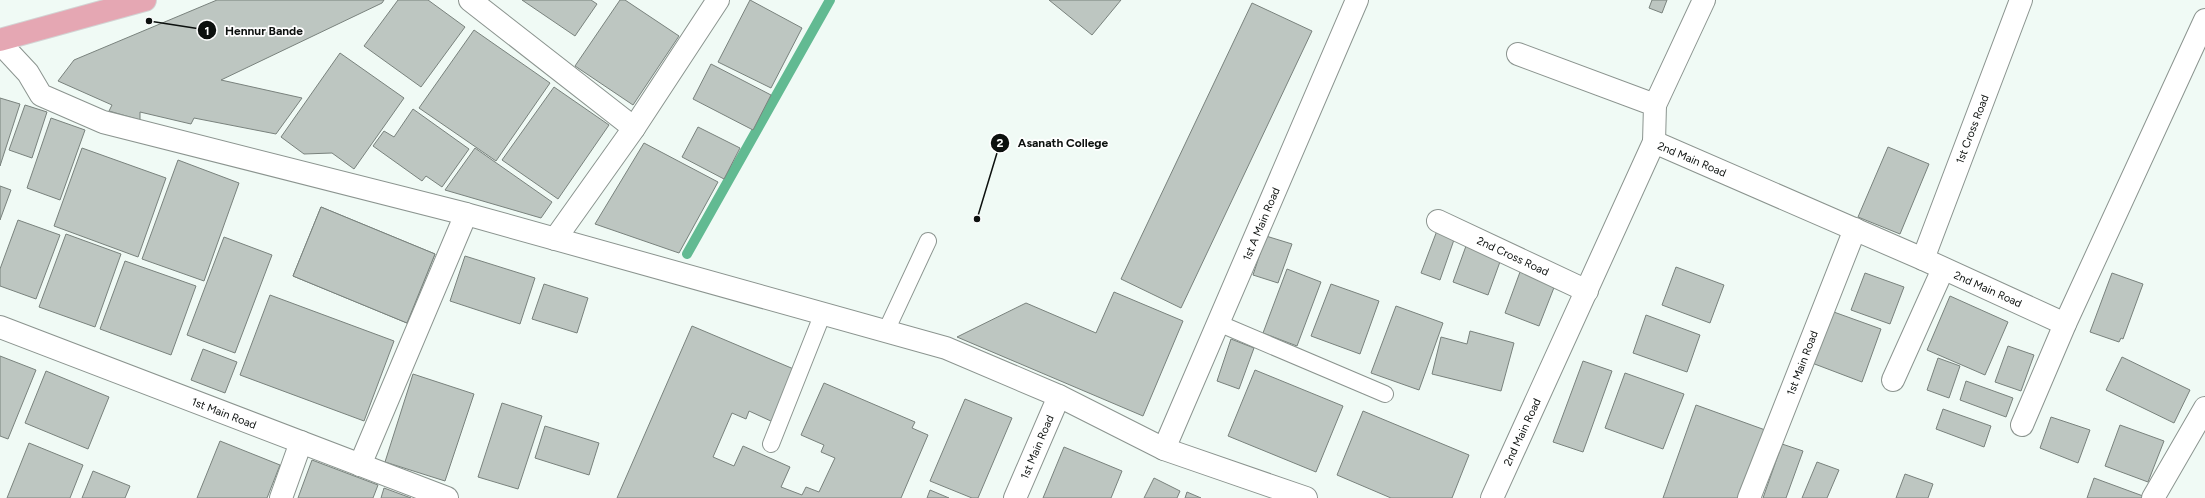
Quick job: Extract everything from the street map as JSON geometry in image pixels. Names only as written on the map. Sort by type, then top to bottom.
[{"type":"main road","points":[[0,42],[145,0]]},
{"type":"street","points":[[555,239],[634,128],[718,0]]},
{"type":"street","points":[[1654,142],[1655,105],[1704,0]]},
{"type":"street","name":"1st Cross Road","points":[[1922,259],[2021,0]]},
{"type":"street","name":"1st A Main Road","points":[[1164,449],[1354,1]]},
{"type":"street","points":[[483,4],[634,128]]},
{"type":"street","points":[[2022,425],[2065,324],[2205,20]]},
{"type":"street","points":[[0,42],[28,73],[41,95],[103,122],[466,214],[946,348],[1059,396],[1164,449],[1306,498]]},
{"type":"street","points":[[1518,54],[1655,105]]},
{"type":"street","name":"2nd Main Road","points":[[1492,498],[1654,142],[1855,229],[2065,324]]},
{"type":"street","points":[[360,465],[466,214]]},
{"type":"street","name":"2nd Cross Road","points":[[1438,221],[1587,291]]},
{"type":"street","name":"1st Main Road","points":[[1749,498],[1855,229]]},
{"type":"street","points":[[1893,380],[1943,269]]},
{"type":"street","name":"1st Main Road","points":[[0,327],[447,498]]},
{"type":"street","name":"1st Main Road","points":[[1015,498],[1059,396]]},
{"type":"street","points":[[2153,498],[2203,416]]},
{"type":"street","points":[[281,498],[301,442]]},
{"type":"lane","points":[[886,331],[928,241]]},
{"type":"lane","points":[[771,444],[823,313]]},
{"type":"lane","points":[[1218,323],[1385,394]]},
{"type":"building","points":[[217,0],[384,0],[382,3],[221,80],[302,98],[276,134],[194,118],[191,124],[140,112],[140,120],[109,111],[112,105],[58,81],[74,60]]},
{"type":"building","points":[[398,0],[428,0],[465,27],[421,87],[364,46]]},
{"type":"building","points":[[522,0],[591,0],[597,4],[575,36]]},
{"type":"building","points":[[620,0],[625,0],[679,36],[633,105],[575,66]]},
{"type":"building","points":[[750,0],[802,28],[771,88],[718,62]]},
{"type":"building","points":[[1049,0],[1121,0],[1092,35]]},
{"type":"building","points":[[1652,0],[1667,0],[1662,13],[1649,8]]},
{"type":"building","points":[[1252,3],[1312,31],[1181,308],[1121,279]]},
{"type":"building","points":[[474,30],[550,83],[496,161],[419,108]]},
{"type":"building","points":[[340,53],[404,98],[354,169],[332,153],[304,154],[281,137]]},
{"type":"building","points":[[711,64],[771,95],[753,130],[693,99]]},
{"type":"building","points":[[554,87],[609,125],[558,199],[502,160]]},
{"type":"building","points":[[0,98],[20,104],[0,166]]},
{"type":"building","points":[[25,105],[47,112],[32,158],[9,150]]},
{"type":"building","points":[[413,109],[469,149],[442,187],[426,176],[422,181],[373,146],[384,131],[394,137]]},
{"type":"building","points":[[51,118],[85,130],[60,200],[27,188]]},
{"type":"building","points":[[698,127],[740,148],[724,179],[682,157]]},
{"type":"building","points":[[644,143],[718,182],[679,253],[595,224]]},
{"type":"building","points":[[1888,147],[1929,164],[1900,234],[1858,217]]},
{"type":"building","points":[[82,148],[166,178],[138,257],[54,226]]},
{"type":"building","points":[[475,148],[552,202],[541,218],[445,190]]},
{"type":"building","points":[[178,160],[239,183],[204,281],[142,259]]},
{"type":"building","points":[[0,186],[11,190],[0,220]]},
{"type":"building","points":[[321,207],[435,254],[407,323],[293,276]]},
{"type":"building","points":[[321,207],[435,254],[407,323],[293,276]]},
{"type":"building","points":[[18,220],[60,235],[36,299],[0,286],[0,269]]},
{"type":"building","points":[[1438,228],[1456,234],[1440,280],[1421,273]]},
{"type":"building","points":[[66,234],[121,254],[95,327],[39,307]]},
{"type":"building","points":[[1266,236],[1292,244],[1278,283],[1253,275]]},
{"type":"building","points":[[224,237],[272,255],[235,353],[187,335]]},
{"type":"building","points":[[1466,246],[1501,259],[1488,295],[1453,282]]},
{"type":"building","points":[[465,256],[535,278],[520,324],[450,301]]},
{"type":"building","points":[[125,261],[196,286],[171,355],[100,329]]},
{"type":"building","points":[[1676,267],[1724,285],[1710,323],[1662,305]]},
{"type":"building","points":[[1287,269],[1321,282],[1297,346],[1263,333]]},
{"type":"building","points":[[1520,272],[1555,285],[1539,326],[1505,313]]},
{"type":"building","points":[[1865,273],[1904,287],[1890,324],[1851,310]]},
{"type":"building","points":[[2112,273],[2143,284],[2123,339],[2121,338],[2119,342],[2090,332]]},
{"type":"building","points":[[544,284],[588,298],[577,333],[532,319]]},
{"type":"building","points":[[1331,284],[1379,301],[1360,354],[1311,336]]},
{"type":"building","points":[[1114,292],[1183,321],[1143,416],[957,337],[1026,303],[1096,333]]},
{"type":"building","points":[[270,295],[394,341],[364,421],[240,375]]},
{"type":"building","points":[[1950,296],[2008,322],[1985,375],[1927,350]]},
{"type":"building","points":[[1396,306],[1443,323],[1419,390],[1371,373]]},
{"type":"building","points":[[1831,311],[1881,329],[1862,382],[1812,363]]},
{"type":"building","points":[[1646,315],[1700,335],[1687,372],[1633,353]]},
{"type":"building","points":[[692,326],[796,370],[773,422],[749,411],[746,419],[732,413],[713,457],[734,466],[743,446],[790,467],[781,487],[802,495],[806,487],[819,492],[835,458],[821,452],[824,445],[801,435],[824,383],[915,422],[912,428],[928,435],[901,498],[617,498]]},
{"type":"building","points":[[1470,331],[1514,343],[1501,391],[1432,374],[1441,337],[1467,344]]},
{"type":"building","points":[[1231,339],[1254,348],[1239,389],[1217,381]]},
{"type":"building","points":[[2008,346],[2034,355],[2021,391],[1995,382]]},
{"type":"building","points":[[203,349],[237,362],[225,393],[191,380]]},
{"type":"building","points":[[0,356],[36,370],[8,439],[0,436]]},
{"type":"building","points":[[2122,357],[2190,390],[2174,423],[2106,390]]},
{"type":"building","points":[[1938,358],[1960,366],[1949,398],[1927,390]]},
{"type":"building","points":[[1583,361],[1612,371],[1583,452],[1553,442]]},
{"type":"building","points":[[1255,370],[1343,406],[1316,472],[1228,436]]},
{"type":"building","points":[[46,371],[109,397],[88,449],[25,423]]},
{"type":"building","points":[[1625,373],[1684,394],[1663,449],[1605,428]]},
{"type":"building","points":[[413,374],[474,394],[445,481],[385,462]]},
{"type":"building","points":[[1966,381],[2013,398],[2006,417],[1960,400]]},
{"type":"building","points":[[965,399],[1012,418],[978,498],[972,498],[930,481]]},
{"type":"building","points":[[502,403],[542,416],[518,489],[478,477]]},
{"type":"building","points":[[1696,405],[1768,431],[1744,498],[1663,498]]},
{"type":"building","points":[[1943,409],[1991,426],[1984,447],[1936,429]]},
{"type":"building","points":[[1363,411],[1469,455],[1452,498],[1391,498],[1337,475]]},
{"type":"building","points":[[2051,417],[2090,430],[2078,463],[2040,448]]},
{"type":"building","points":[[2120,425],[2164,441],[2148,482],[2105,466]]},
{"type":"building","points":[[545,426],[599,443],[589,475],[535,458]]},
{"type":"building","points":[[220,441],[280,465],[267,498],[197,498]]},
{"type":"building","points":[[29,443],[83,465],[70,498],[7,498]]},
{"type":"building","points":[[1782,444],[1803,451],[1786,498],[1763,498]]},
{"type":"building","points":[[1064,447],[1122,471],[1111,498],[1043,498]]},
{"type":"building","points":[[312,460],[378,485],[373,498],[298,498]]},
{"type":"building","points":[[1817,462],[1839,470],[1827,498],[1802,498]]},
{"type":"building","points":[[93,471],[130,486],[125,498],[82,498]]},
{"type":"building","points":[[1905,474],[1933,484],[1928,498],[1896,498]]},
{"type":"building","points":[[1154,478],[1180,491],[1177,498],[1144,498]]},
{"type":"building","points":[[2094,478],[2143,496],[2142,498],[2087,498]]},
{"type":"building","points":[[384,488],[411,498],[381,498]]},
{"type":"building","points":[[930,490],[949,498],[927,498]]},
{"type":"building","points":[[1187,492],[1201,498],[1185,498]]},
{"type":"waterway","points":[[687,254],[830,0]]},
{"type":"place","name":"Hennur Bande","points":[[149,21]]},
{"type":"place","name":"Asanath College","points":[[977,219]]}]
